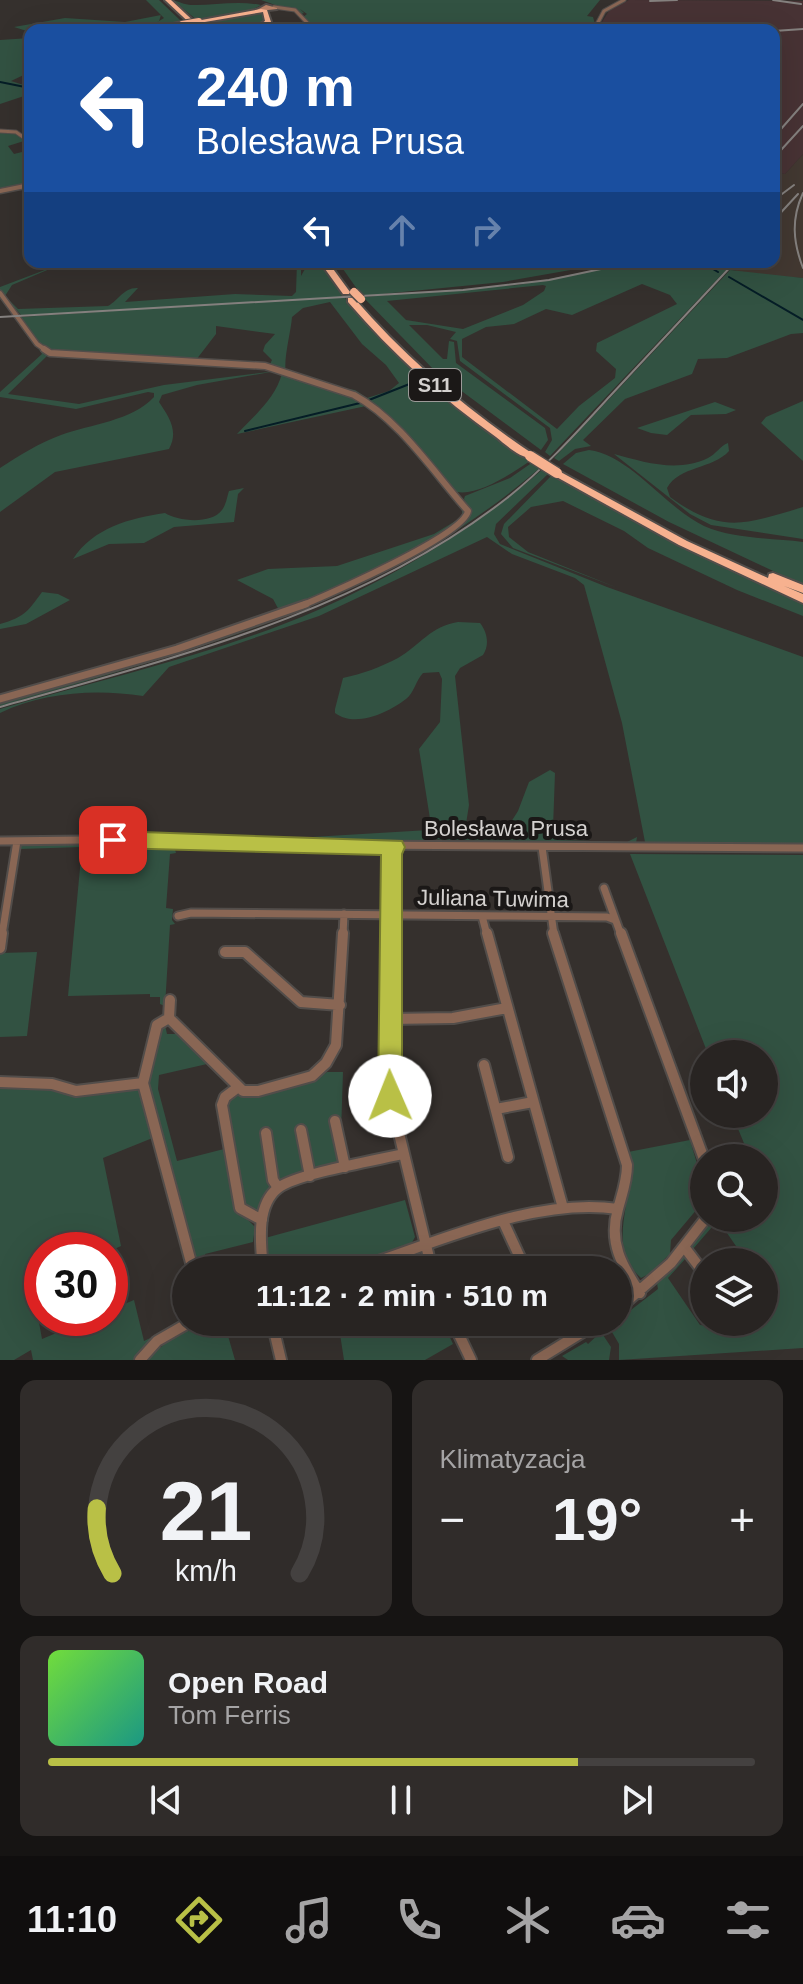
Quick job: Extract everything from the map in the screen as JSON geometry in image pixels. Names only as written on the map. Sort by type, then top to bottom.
[{"type":"highway","points":[[166,0],[193,24]]},
{"type":"highway","points":[[207,24],[267,9],[266,24]]},
{"type":"highway","name":"S11","points":[[329,268],[385,338],[429,381],[533,454],[683,543],[803,599]]},
{"type":"highway","name":"S11","points":[[337,268],[353,296]]},
{"type":"highway","name":"S11","points":[[560,470],[678,532],[803,589]]},
{"type":"street","points":[[258,0],[267,9],[299,14],[308,24]]},
{"type":"street","points":[[597,24],[610,7],[624,0]]},
{"type":"street","points":[[0,131],[16,132],[24,138]]},
{"type":"street","points":[[0,191],[24,186]]},
{"type":"street","points":[[0,293],[37,344],[50,353],[265,366],[364,400],[443,480],[468,511],[457,526],[376,572],[269,619],[0,699]]},
{"type":"street","name":"Bolesława Prusa","points":[[0,841],[113,840],[394,847],[803,848]]},
{"type":"street","points":[[0,948],[17,841]]},
{"type":"street","points":[[394,847],[391,854],[391,1107],[428,1256]]},
{"type":"street","points":[[542,847],[550,916],[626,1157],[628,1174],[613,1228],[616,1253],[640,1293]]},
{"type":"street","points":[[604,888],[698,1144]]},
{"type":"street","name":"Juliana Tuwima","points":[[178,916],[191,913],[391,914],[615,920]]},
{"type":"street","points":[[170,1000],[169,1018],[237,1088],[258,1091],[305,1079],[326,1063],[336,1045],[344,914]]},
{"type":"street","points":[[482,916],[563,1208]]},
{"type":"street","points":[[225,952],[245,952],[301,1002],[340,1005]]},
{"type":"street","points":[[390,1019],[453,1018],[507,1008]]},
{"type":"street","points":[[169,1018],[157,1025],[143,1083],[189,1256]]},
{"type":"street","points":[[484,1065],[508,1157]]},
{"type":"street","points":[[368,1068],[389,1068]]},
{"type":"street","points":[[0,1082],[52,1084],[76,1091],[143,1083]]},
{"type":"street","points":[[237,1088],[225,1097],[222,1105],[234,1187],[240,1208],[262,1220]]},
{"type":"street","points":[[496,1109],[533,1102]]},
{"type":"street","points":[[335,1121],[345,1167]]},
{"type":"street","points":[[301,1130],[310,1176]]},
{"type":"street","points":[[266,1133],[273,1180],[278,1188]]},
{"type":"street","points":[[261,1256],[262,1220],[278,1188],[310,1176],[403,1154]]},
{"type":"street","points":[[395,1256],[563,1208],[603,1205],[618,1209]]},
{"type":"street","points":[[504,1223],[519,1256]]},
{"type":"street","points":[[632,1299],[685,1248],[696,1232]]},
{"type":"street","points":[[685,1248],[690,1255]]},
{"type":"street","points":[[140,1360],[157,1341],[172,1332]]},
{"type":"street","points":[[275,1336],[281,1360]]},
{"type":"street","points":[[460,1336],[471,1360]]},
{"type":"street","points":[[537,1360],[576,1336]]},
{"type":"shaded area","points":[[629,0],[803,1],[803,154],[785,174],[780,173],[780,24],[601,24],[609,11]]},
{"type":"shaded area","points":[[803,154],[803,278],[742,273],[729,268],[780,268],[780,173],[785,174]]},
{"type":"green space","points":[[146,0],[159,0],[182,22],[154,24],[164,18]]},
{"type":"green space","points":[[172,0],[191,5],[261,5],[252,10],[197,20]]},
{"type":"green space","points":[[261,0],[600,0],[587,16],[593,17],[595,24],[309,24],[303,17],[307,14],[300,9],[304,13]]},
{"type":"green space","points":[[263,12],[266,22],[261,24],[197,23]]},
{"type":"green space","points":[[161,15],[154,24],[31,24],[65,18],[125,22]]},
{"type":"green space","points":[[24,38],[24,75],[11,81],[24,85],[24,96],[0,104],[0,40]]},
{"type":"green space","points":[[0,131],[17,133],[24,141],[8,146],[14,154],[24,152],[24,185],[0,190]]},
{"type":"green space","points":[[52,268],[12,285],[5,296],[18,309],[108,306],[133,288],[138,288],[125,302],[235,294],[292,296],[296,292],[297,268],[301,268],[301,276],[305,268],[324,268],[363,320],[414,372],[471,419],[530,461],[485,487],[457,492],[371,404],[333,387],[355,390],[367,398],[389,391],[399,383],[386,365],[362,344],[330,302],[303,308],[292,317],[286,371],[269,366],[272,360],[263,351],[275,334],[216,326],[216,334],[196,360],[59,354],[43,347],[21,317],[128,310],[21,315],[0,291],[0,287]]},
{"type":"green space","points":[[342,268],[582,268],[503,282],[362,296]]},
{"type":"green space","points":[[606,268],[727,269],[550,456],[545,452],[552,440],[550,428],[460,361],[457,341],[450,339],[456,332],[427,325],[409,325],[443,359],[447,359],[449,341],[454,342],[456,363],[545,428],[548,440],[541,450],[436,372],[363,297],[518,285]],"holes":[[[642,284],[670,295],[677,304],[597,343],[596,351],[616,369],[615,378],[579,406],[557,429],[462,357],[462,339],[486,327],[514,324],[546,309],[572,315]],[[546,286],[544,291],[523,305],[463,329],[406,320],[387,301]]]},
{"type":"green space","points":[[730,270],[803,278],[803,333],[791,334],[727,358],[698,359],[692,374],[625,399],[583,440],[591,446],[575,449],[559,461],[554,458]]},
{"type":"green space","points":[[36,345],[48,355],[8,394],[79,404],[164,385],[276,371],[197,385],[162,395],[159,402],[173,430],[169,449],[55,472],[0,512],[0,468],[45,442],[134,412],[154,397],[154,393],[148,392],[76,409],[0,397],[0,392],[42,354]]},
{"type":"green space","points":[[282,373],[357,398],[366,406],[237,434],[269,399]]},
{"type":"green space","points":[[803,401],[803,461],[761,423],[766,417]]},
{"type":"green space","points":[[715,402],[736,410],[726,414],[691,415],[667,435],[637,428]]},
{"type":"green space","points":[[728,443],[729,451],[722,457],[672,481],[667,488],[670,497],[705,517],[735,523],[803,507],[803,539],[711,525],[690,514],[614,454],[661,465],[684,465],[708,458]]},
{"type":"green space","points":[[589,450],[619,461],[704,526],[740,536],[803,542],[803,585],[669,522],[563,464],[576,453]]},
{"type":"green space","points":[[533,462],[541,467],[480,514],[417,554],[352,588],[215,641],[0,706],[0,701],[255,625],[345,588],[460,525],[471,513],[465,496],[510,478]]},
{"type":"green space","points":[[543,469],[549,473],[496,524],[494,534],[500,544],[607,587],[803,657],[803,845],[645,842],[622,723],[584,585],[575,578],[512,554],[487,537],[319,616],[169,667],[143,696],[70,694],[35,700],[0,713],[0,709],[241,640],[318,610],[379,581],[436,548],[491,511]]},
{"type":"green space","points":[[552,475],[658,535],[803,603],[803,616],[737,590],[648,548],[624,531],[563,501],[531,507],[508,527],[509,537],[528,552],[618,588],[513,548],[501,534],[504,524]]},
{"type":"green space","points":[[244,488],[238,494],[234,522],[174,527],[144,543],[109,544],[73,559],[91,539],[113,526],[165,513],[185,520],[210,518],[222,510],[229,491]]},
{"type":"green space","points":[[462,508],[465,508],[466,515],[423,545],[377,570],[280,612],[273,599],[237,580],[268,569],[337,566],[434,534],[462,517]]},
{"type":"green space","points":[[42,592],[58,594],[70,600],[26,624],[0,629],[0,624],[25,612]]},
{"type":"green space","points":[[458,622],[480,623],[487,642],[483,655],[460,668],[455,676],[469,805],[465,830],[476,837],[504,833],[518,811],[529,782],[550,770],[555,773],[553,828],[557,840],[627,842],[637,837],[636,843],[429,839],[408,843],[197,841],[174,836],[295,838],[429,830],[431,825],[419,749],[440,722],[442,679],[439,672],[423,673],[409,696],[381,714],[352,719],[335,713],[335,709],[343,678],[392,661],[440,627]]},
{"type":"green space","points":[[22,843],[173,843],[176,853],[170,854],[166,908],[173,909],[172,920],[175,924],[170,925],[165,1006],[160,1004],[160,997],[150,997],[150,994],[68,996],[82,847],[19,849]]},
{"type":"green space","points":[[630,854],[803,855],[803,1348],[619,1360],[619,1344],[614,1336],[632,1336],[632,1309],[658,1289],[657,1283],[684,1256],[685,1256],[690,1262],[686,1258],[668,1278],[690,1310],[690,1336],[778,1336],[778,1248],[737,1248],[726,1232],[778,1232],[778,1144],[744,1144],[738,1128],[778,1128],[778,1040],[703,1040]]},
{"type":"green space","points":[[37,952],[27,1036],[0,1037],[0,953]]},
{"type":"green space","points":[[165,1025],[167,1034],[179,1034],[207,1064],[159,1075],[158,1089],[177,1161],[224,1149],[236,1208],[255,1227],[253,1242],[206,1256],[192,1256],[147,1080],[160,1027]]},
{"type":"green space","points":[[327,1072],[343,1072],[341,1133],[347,1161],[284,1179],[258,1211],[244,1207],[227,1102],[235,1095],[317,1078]]},
{"type":"green space","points":[[0,1088],[43,1088],[92,1094],[140,1089],[155,1137],[103,1158],[118,1232],[24,1232],[24,1336],[41,1336],[42,1339],[49,1336],[128,1336],[128,1302],[134,1300],[144,1341],[161,1333],[133,1360],[33,1360],[31,1350],[14,1360],[0,1360]]},
{"type":"green space","points":[[690,1140],[691,1144],[690,1217],[671,1240],[670,1254],[641,1278],[632,1267],[632,1256],[626,1256],[624,1250],[630,1168],[628,1152]]},
{"type":"green space","points":[[405,1200],[415,1237],[408,1250],[387,1256],[267,1256],[265,1238]]},
{"type":"green space","points":[[702,1232],[708,1232],[694,1248],[691,1248]]},
{"type":"green space","points":[[174,1336],[228,1336],[235,1360],[146,1360]]},
{"type":"green space","points":[[340,1336],[449,1336],[453,1344],[425,1360],[344,1360]]},
{"type":"green space","points":[[597,1336],[604,1336],[611,1347],[609,1360],[568,1360],[562,1356],[586,1342],[588,1344]]},
{"type":"waterway","points":[[0,82],[24,87]]},
{"type":"waterway","points":[[711,268],[718,272]]},
{"type":"waterway","points":[[729,277],[803,320]]},
{"type":"waterway","points":[[369,400],[412,383]]},
{"type":"waterway","points":[[245,431],[360,403]]},
{"type":"railway","points":[[650,1],[677,0]]},
{"type":"railway","points":[[773,0],[801,4]]},
{"type":"railway","points":[[780,31],[803,29]]},
{"type":"railway","points":[[780,137],[781,129],[803,104]]},
{"type":"railway","points":[[780,154],[803,126]]},
{"type":"railway","points":[[780,196],[794,185]]},
{"type":"railway","points":[[803,193],[795,230],[803,268]]},
{"type":"railway","points":[[780,214],[798,194]]},
{"type":"railway","points":[[0,317],[463,290],[549,280],[606,268]]},
{"type":"railway","points":[[0,707],[264,627],[391,572],[450,538],[507,498],[548,462],[729,268]]},
{"type":"route","points":[[113,840],[176,839],[198,844],[394,847],[391,854],[390,1096]]}]
